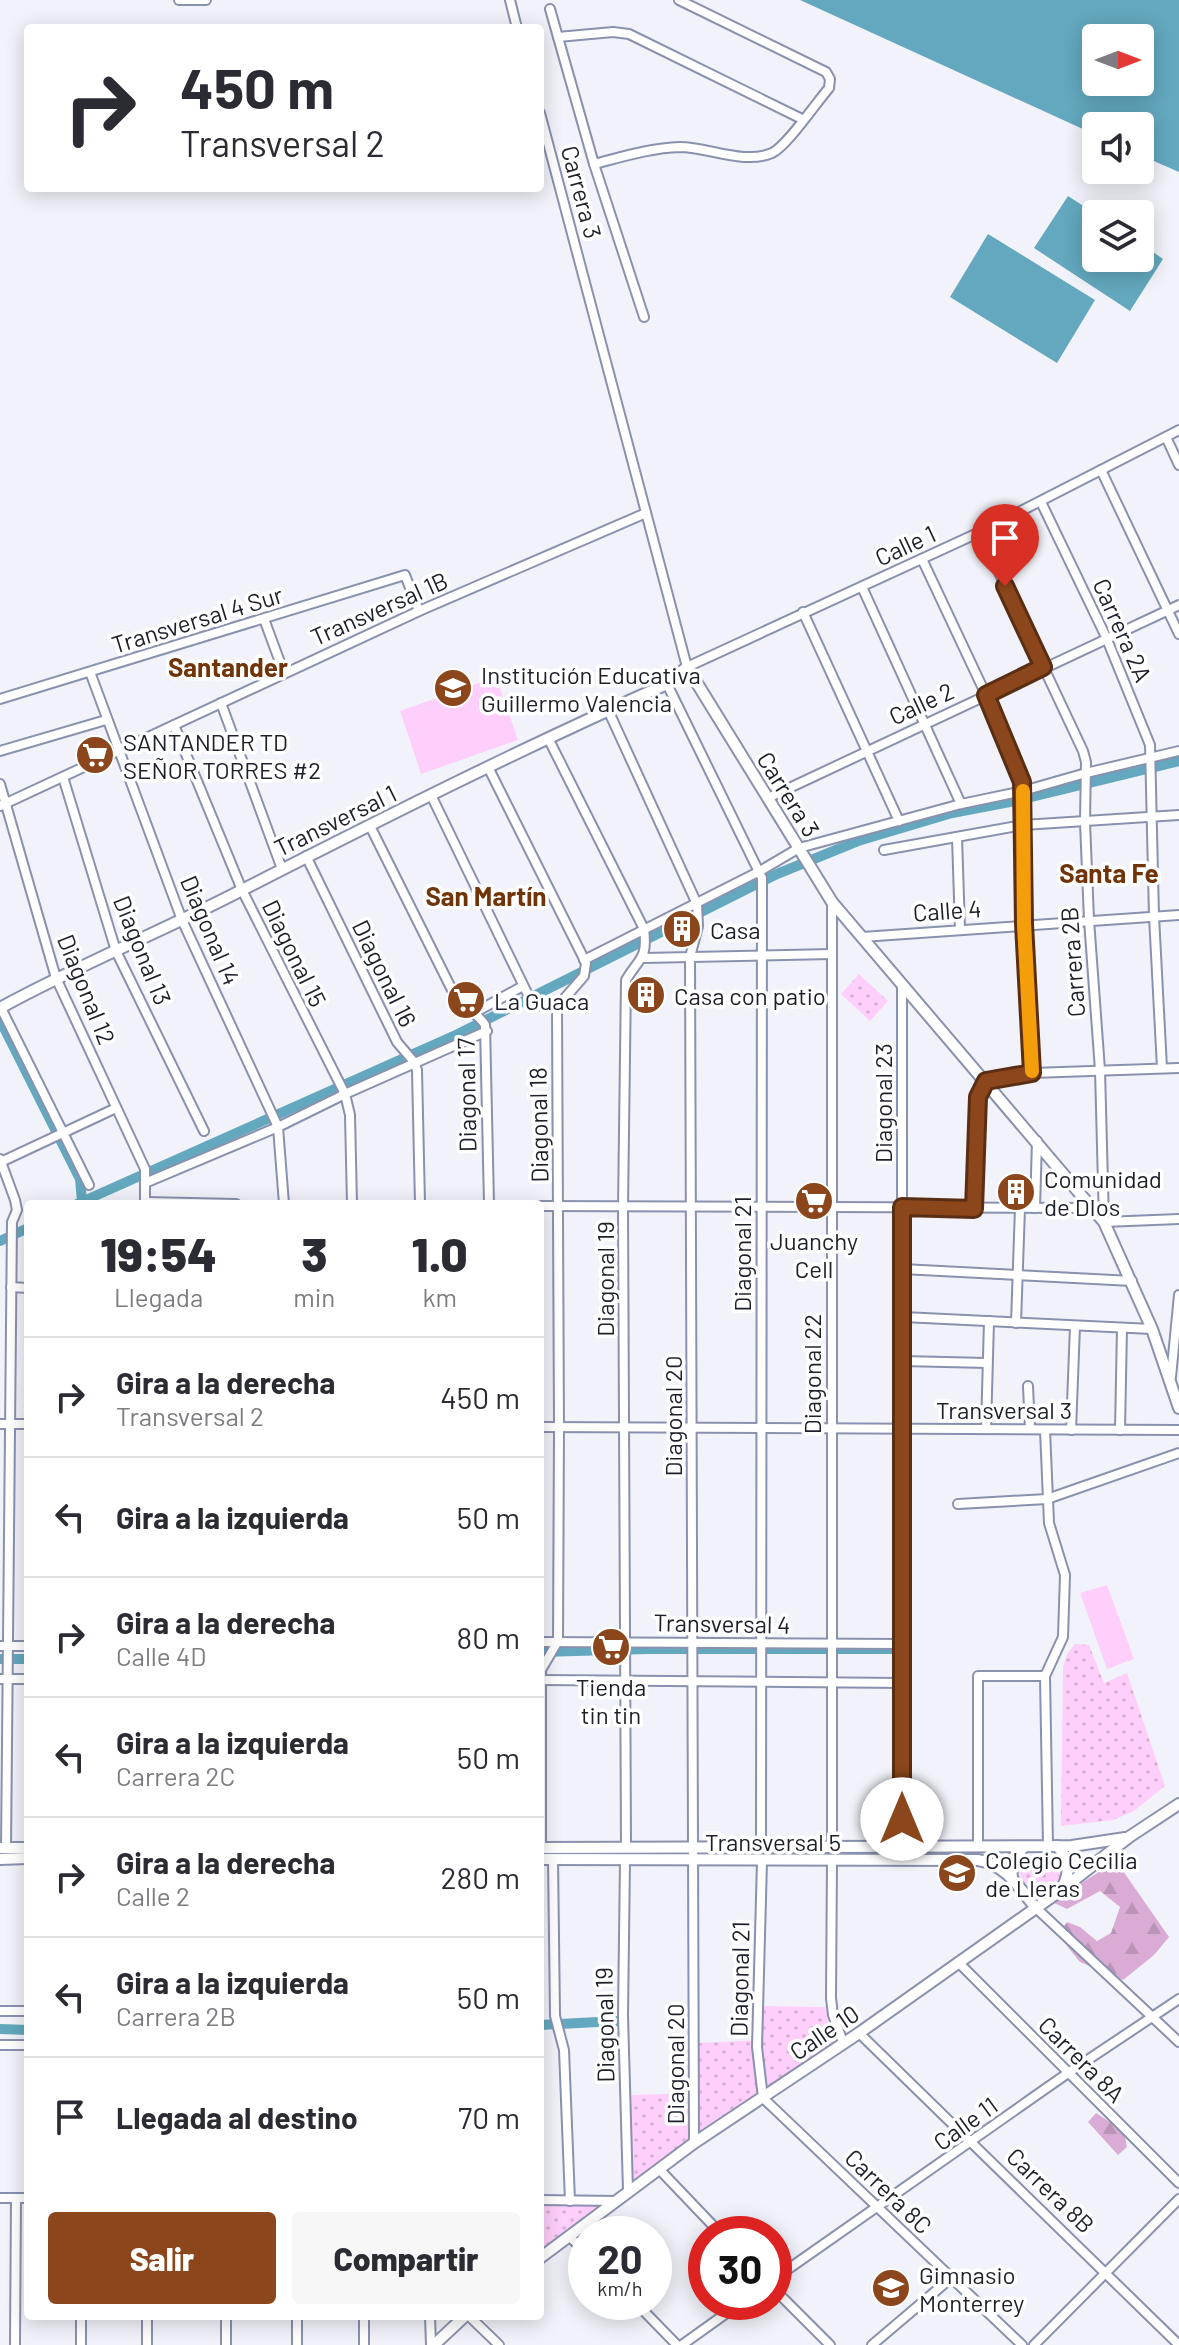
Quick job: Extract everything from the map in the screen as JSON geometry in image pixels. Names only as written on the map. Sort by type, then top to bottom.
[{"type":"street","points":[[179,0],[206,0]]},
{"type":"street","points":[[510,0],[516,24]]},
{"type":"street","points":[[594,164],[645,151],[682,147],[758,157],[783,146],[829,88],[830,79],[826,72],[679,0]]},
{"type":"street","points":[[550,9],[594,164],[644,317]]},
{"type":"street","points":[[558,37],[613,32],[629,34],[802,119]]},
{"type":"street","name":"Carrera 3","points":[[544,128],[687,667],[832,902],[1037,1139],[1104,1222],[1152,1329],[1179,1408]]},
{"type":"street","name":"Calle 1","points":[[687,667],[980,532],[1179,430]]},
{"type":"street","points":[[1166,437],[1179,465]]},
{"type":"street","points":[[1101,470],[1179,634]]},
{"type":"street","name":"Carrera 2A","points":[[1041,502],[1106,637],[1142,722],[1152,759],[1154,916],[1162,1068]]},
{"type":"street","name":"Transversal 1B","points":[[3,804],[419,611],[646,513]]},
{"type":"street","name":"Carrera 2B","points":[[980,532],[1083,751],[1089,920],[1100,1070],[1104,1222]]},
{"type":"street","points":[[922,559],[1019,772],[1023,793],[1024,924],[1032,1073]]},
{"type":"street","name":"Transversal 4 Sur","points":[[0,699],[405,575],[419,611]]},
{"type":"street","points":[[862,587],[961,804]]},
{"type":"street","name":"Calle 2","points":[[768,798],[1179,605]]},
{"type":"street","points":[[803,612],[899,821]]},
{"type":"street","points":[[264,619],[284,673]]},
{"type":"street","name":"Transversal 1","points":[[1,1008],[56,978],[182,920],[488,767],[667,684],[687,667]]},
{"type":"street","name":"Diagonal 14","points":[[90,672],[182,920],[276,1123],[284,1200]]},
{"type":"street","points":[[667,684],[761,874]]},
{"type":"street","points":[[221,703],[282,869]]},
{"type":"street","name":"Diagonal 20","points":[[608,710],[698,908],[698,926],[690,957],[694,2143]]},
{"type":"street","points":[[0,751],[106,720]]},
{"type":"street","name":"Diagonal 15","points":[[174,725],[242,890],[344,1091],[350,1115],[352,1200]]},
{"type":"street","name":"Diagonal 19","points":[[549,740],[644,931],[645,944],[643,958],[626,980],[623,1208],[626,1846]]},
{"type":"street","points":[[585,962],[644,931],[698,908],[801,850],[961,804],[1023,793],[1179,751]]},
{"type":"street","points":[[431,795],[531,1001],[536,1005],[557,1007],[584,976],[585,962],[488,767]]},
{"type":"street","name":"Diagonal 13","points":[[63,777],[116,951],[204,1131]]},
{"type":"street","name":"Diagonal 12","points":[[0,784],[3,804],[56,978],[145,1177],[145,1200]]},
{"type":"street","points":[[884,850],[1023,825],[1179,815]]},
{"type":"street","name":"Diagonal 17","points":[[370,826],[456,998],[477,1014],[486,1028],[489,1200]]},
{"type":"street","points":[[957,837],[960,929]]},
{"type":"street","name":"Diagonal 16","points":[[306,856],[397,1042],[417,1070],[420,1200]]},
{"type":"street","name":"Diagonal 21","points":[[761,874],[761,1846]]},
{"type":"street","name":"Diagonal 22","points":[[832,902],[832,1845]]},
{"type":"street","name":"Calle 4","points":[[862,937],[1179,915]]},
{"type":"street","points":[[643,958],[832,954]]},
{"type":"street","name":"Diagonal 23","points":[[902,985],[902,1846]]},
{"type":"street","points":[[477,1014],[524,988]]},
{"type":"street","name":"Diagonal 18","points":[[556,1644],[559,1427],[557,1007]]},
{"type":"street","points":[[1,1008],[89,1185]]},
{"type":"street","points":[[145,1177],[276,1123],[486,1028]]},
{"type":"street","points":[[974,1209],[976,1110],[986,1081],[1032,1073],[1179,1068]]},
{"type":"street","points":[[2,1852],[5,1424],[12,1227],[17,1210],[0,1161],[41,1145],[116,1108]]},
{"type":"street","points":[[1035,1208],[1037,1139]]},
{"type":"street","points":[[544,1206],[1092,1208]]},
{"type":"street","points":[[1016,1323],[1020,1208]]},
{"type":"street","points":[[1104,1222],[1179,1219]]},
{"type":"street","points":[[0,1223],[12,1227]]},
{"type":"street","points":[[902,1269],[1132,1281]]},
{"type":"street","points":[[11,1287],[24,1288]]},
{"type":"street","points":[[1170,1381],[1179,1295]]},
{"type":"street","points":[[903,1317],[1152,1329]]},
{"type":"street","points":[[986,1429],[989,1321]]},
{"type":"street","points":[[1071,1430],[1075,1326]]},
{"type":"street","points":[[1120,1430],[1122,1328]]},
{"type":"street","points":[[902,1361],[987,1363]]},
{"type":"street","points":[[1028,1386],[1030,1429]]},
{"type":"street","name":"Transversal 3","points":[[544,1427],[1179,1430]]},
{"type":"street","points":[[1045,1430],[1051,1535],[1065,1575],[1063,1637],[1045,1676],[1052,1846],[1068,1862],[1069,1872],[1060,1891]]},
{"type":"street","points":[[958,1504],[1047,1499],[1179,1453]]},
{"type":"street","name":"Transversal 4","points":[[544,1642],[832,1647],[902,1644]]},
{"type":"street","points":[[544,1665],[556,1644]]},
{"type":"street","points":[[978,1846],[978,1676],[1045,1676]]},
{"type":"street","points":[[544,1680],[902,1683]]},
{"type":"street","name":"Calle 10","points":[[596,2216],[694,2143],[859,2033],[1179,1804]]},
{"type":"street","name":"Calle 10","points":[[1024,1847],[1100,1844],[1129,1837]]},
{"type":"street","points":[[1012,1879],[1011,1860],[1024,1847]]},
{"type":"street","name":"Transversal 5","points":[[544,1848],[1024,1847]]},
{"type":"street","points":[[2,1852],[24,1849]]},
{"type":"street","points":[[2,1852],[24,1857]]},
{"type":"street","name":"Transversal 5","points":[[544,1859],[978,1860],[996,1865],[1035,1907]]},
{"type":"street","points":[[553,1859],[555,2016],[564,2050],[570,2201]]},
{"type":"street","name":"Diagonal 19","points":[[625,1860],[623,2016],[628,2191]]},
{"type":"street","name":"Diagonal 21","points":[[762,1861],[757,2047],[763,2098]]},
{"type":"street","points":[[832,1861],[831,1998],[833,2015],[843,2042]]},
{"type":"street","points":[[1035,1907],[1179,2042]]},
{"type":"street","name":"Carrera 8A","points":[[958,1962],[1179,2183]]},
{"type":"street","name":"Calle 11","points":[[792,2267],[1179,1999]]},
{"type":"street","points":[[0,2011],[24,2011]]},
{"type":"street","name":"Carrera 8B","points":[[859,2033],[1179,2345]]},
{"type":"street","points":[[0,2045],[24,2045]]},
{"type":"street","name":"Carrera 8C","points":[[763,2098],[1022,2345]]},
{"type":"street","points":[[659,2169],[704,2216]]},
{"type":"street","points":[[0,2198],[24,2198]]},
{"type":"street","points":[[15,2345],[16,2198]]},
{"type":"street","points":[[1034,2345],[1179,2199]]},
{"type":"street","points":[[544,2200],[617,2201]]},
{"type":"street","name":"Calle 10","points":[[544,2255],[568,2237]]},
{"type":"street","points":[[872,2345],[951,2278]]},
{"type":"street","points":[[792,2307],[830,2345]]},
{"type":"street","points":[[81,2320],[81,2345]]},
{"type":"street","points":[[147,2320],[147,2345]]},
{"type":"street","points":[[226,2320],[226,2345]]},
{"type":"street","points":[[297,2320],[297,2345]]},
{"type":"street","points":[[364,2320],[364,2345]]},
{"type":"street","points":[[430,2320],[432,2345]]},
{"type":"street","points":[[432,2345],[462,2320]]},
{"type":"street","points":[[471,2320],[499,2345]]},
{"type":"street","points":[[654,2320],[680,2345],[716,2320]]},
{"type":"shaded area","points":[[496,677],[518,740],[421,774],[400,711]]},
{"type":"shaded area","points":[[859,974],[888,1001],[870,1021],[841,994]]},
{"type":"shaded area","points":[[1107,1585],[1134,1659],[1107,1669],[1080,1593]]},
{"type":"shaded area","points":[[1075,1644],[1089,1645],[1104,1683],[1127,1673],[1165,1786],[1134,1811],[1113,1820],[1061,1826],[1063,1667],[1067,1654]]},
{"type":"shaded area","points":[[1030,1855],[1054,1857],[1061,1863],[1063,1876],[1043,1886],[1022,1881],[1018,1867]]},
{"type":"shaded area","points":[[763,2006],[825,2007],[834,2043],[699,2135],[697,2043],[762,2040]]},
{"type":"shaded area","points":[[692,2093],[693,2142],[631,2186],[629,2095]]},
{"type":"shaded area","points":[[544,2200],[617,2201],[597,2216],[568,2216],[568,2237],[544,2255]]},
{"type":"green space","points":[[1116,1861],[1169,1937],[1154,1955],[1123,1980],[1080,1962],[1058,1935],[1067,1922],[1080,1927],[1097,1941],[1111,1933],[1120,1907],[1100,1891],[1067,1909],[1052,1902]]},
{"type":"green space","points":[[1096,2113],[1124,2131],[1127,2147],[1118,2155],[1088,2122]]},
{"type":"water","points":[[800,0],[1179,0],[1179,172],[1154,161],[1154,112],[1082,112],[1082,129]]},
{"type":"water","points":[[1068,196],[1082,205],[1082,272],[1154,272],[1154,253],[1163,259],[1130,311],[1034,248]]},
{"type":"water","points":[[988,234],[1095,300],[1057,363],[950,297]]},
{"type":"waterway","points":[[86,1200],[458,1034],[777,874],[858,841],[952,813],[1179,761]]},
{"type":"waterway","points":[[0,1020],[80,1179],[82,1200]]},
{"type":"waterway","points":[[0,1241],[24,1230]]},
{"type":"waterway","points":[[544,1652],[901,1649]]},
{"type":"waterway","points":[[0,1659],[24,1659]]},
{"type":"waterway","points":[[544,2025],[618,2021]]},
{"type":"waterway","points":[[0,2029],[24,2030]]},
{"type":"slow traffic","points":[[1023,791],[1024,924],[1032,1071]]},
{"type":"place","name":"Institución Educativa Guillermo Valencia","points":[[453,688]]},
{"type":"place","name":"SANTANDER TD SEÑOR TORRES #2","points":[[95,755]]},
{"type":"place","name":"Casa","points":[[682,929]]},
{"type":"place","name":"Casa con patio","points":[[646,995]]},
{"type":"place","name":"La Guaca","points":[[466,1000]]},
{"type":"place","name":"Comunidad de DIos","points":[[1016,1192]]},
{"type":"place","name":"Juanchy Cell","points":[[814,1201]]},
{"type":"place","name":"Tienda tin tin","points":[[611,1647]]},
{"type":"place","name":"Colegio Cecilia de Lleras","points":[[957,1873]]},
{"type":"place","name":"Gimnasio Monterrey","points":[[891,2288]]},
{"type":"district","name":"Santander","points":[[228,666]]},
{"type":"district","name":"Santa Fe","points":[[1109,872]]},
{"type":"district","name":"San Martín","points":[[486,895]]},
{"type":"route","points":[[902,1819],[902,1207],[974,1209],[976,1110],[983,1084],[1032,1073],[1024,924],[1022,782],[986,695],[1043,667],[1005,586]]}]
